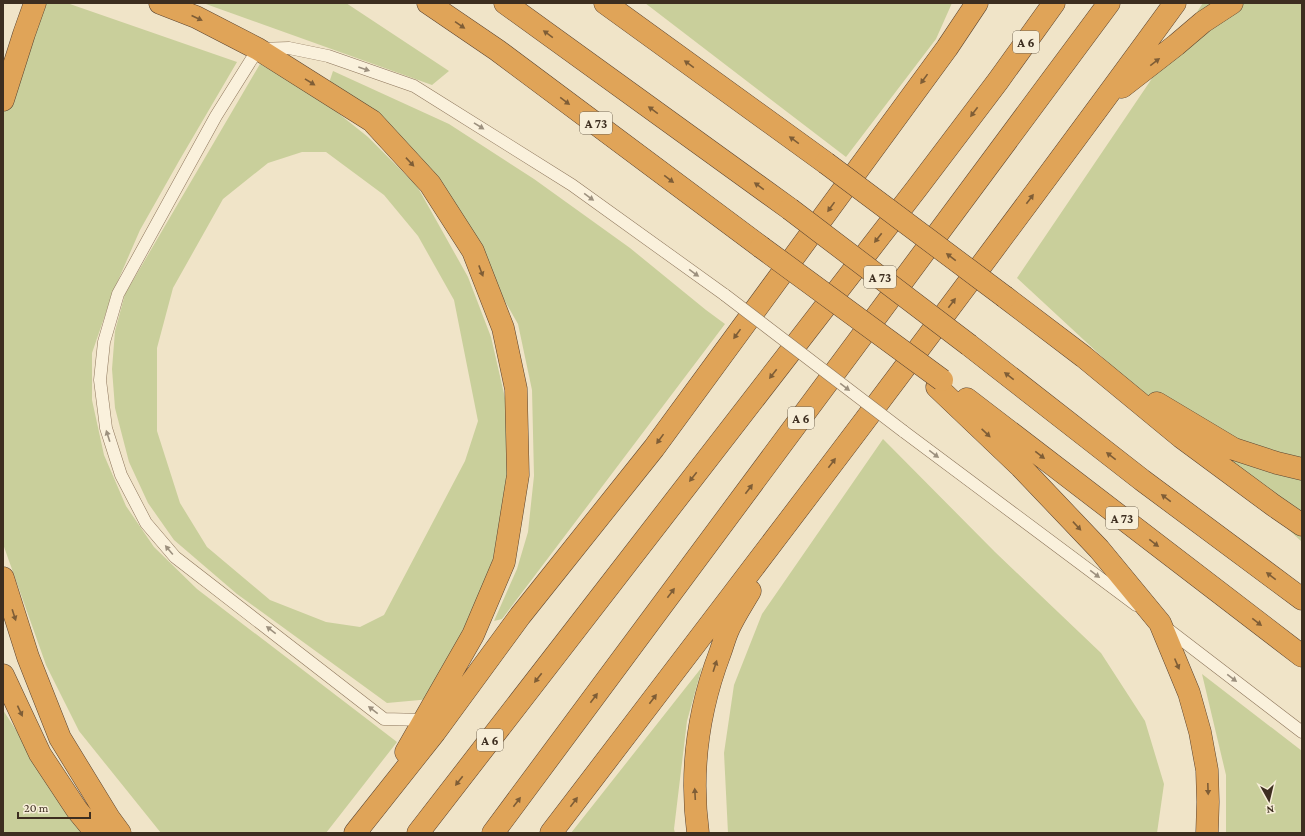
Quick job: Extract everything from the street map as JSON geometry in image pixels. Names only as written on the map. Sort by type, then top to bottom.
[{"type":"highway","points":[[3,100],[35,3]]},
{"type":"highway","points":[[160,3],[196,17],[258,49],[372,121],[430,184],[473,251],[503,328],[516,389],[518,475],[504,562],[473,635],[377,806]]},
{"type":"highway","name":"A 73","points":[[428,3],[497,50],[761,247],[881,334],[940,384],[1302,656]]},
{"type":"highway","name":"A 73","points":[[505,3],[790,209],[969,345],[1142,480],[1302,599]]},
{"type":"highway","points":[[605,3],[826,163],[1005,297],[1084,357],[1181,438],[1302,525]]},
{"type":"highway","points":[[625,3],[663,45]]},
{"type":"highway","points":[[355,833],[435,732],[520,616],[654,448],[943,54],[977,3]]},
{"type":"highway","name":"A 6","points":[[418,833],[921,182],[998,81],[1054,3]]},
{"type":"highway","name":"A 6","points":[[493,833],[1109,3]]},
{"type":"highway","points":[[551,833],[809,495],[1102,103],[1174,3]]},
{"type":"highway","points":[[1102,103],[1203,22],[1232,3]]},
{"type":"highway","points":[[1084,357],[1234,449],[1277,463],[1302,469]]},
{"type":"highway","points":[[940,384],[1079,527],[1160,623],[1189,693],[1200,732],[1207,770],[1207,833]]},
{"type":"highway","points":[[698,833],[695,786],[696,752],[705,699],[716,663],[729,628],[809,495]]},
{"type":"highway","points":[[3,578],[28,657],[60,738],[109,818],[120,833]]},
{"type":"highway","points":[[3,675],[40,754],[77,810],[96,833]]},
{"type":"lane","points":[[424,720],[384,719],[175,557],[146,523],[121,475],[106,428],[100,380],[104,342],[118,294],[216,116],[258,49],[289,48],[328,56],[414,86],[572,185],[725,295],[1302,732]]},
{"type":"green space","points":[[39,3],[67,3],[237,62],[140,230],[113,292],[92,353],[92,400],[104,455],[126,506],[154,547],[197,589],[397,742],[326,833],[161,833],[79,731],[46,665],[3,544],[3,115]]},
{"type":"green space","points":[[203,3],[346,3],[449,71],[432,85]]},
{"type":"green space","points":[[645,3],[952,3],[936,39],[846,157]]},
{"type":"green space","points":[[1203,3],[1302,3],[1302,542],[1017,278]]},
{"type":"green space","points":[[260,64],[318,97],[368,137],[417,186],[468,277],[491,337],[505,398],[509,469],[490,576],[431,699],[387,703],[237,594],[174,540],[148,503],[129,462],[115,408],[112,369],[115,331],[125,294]],"holes":[[[302,152],[326,152],[384,195],[418,236],[454,300],[478,421],[465,461],[384,615],[360,627],[326,622],[270,600],[207,547],[180,503],[157,431],[157,348],[173,288],[223,199],[268,163]]]},
{"type":"green space","points":[[333,71],[449,124],[534,179],[630,248],[725,324],[502,619],[494,621],[517,569],[528,532],[534,476],[532,390],[518,324],[453,211],[329,83]]},
{"type":"green space","points":[[883,439],[995,552],[1101,653],[1145,721],[1164,784],[1157,833],[728,833],[724,753],[734,685],[762,614]]},
{"type":"green space","points":[[702,667],[687,721],[674,829],[675,833],[571,833]]},
{"type":"green space","points":[[1202,674],[1302,751],[1302,833],[1226,833],[1226,775]]},
{"type":"green space","points":[[3,710],[81,830],[83,833],[3,833]]}]
